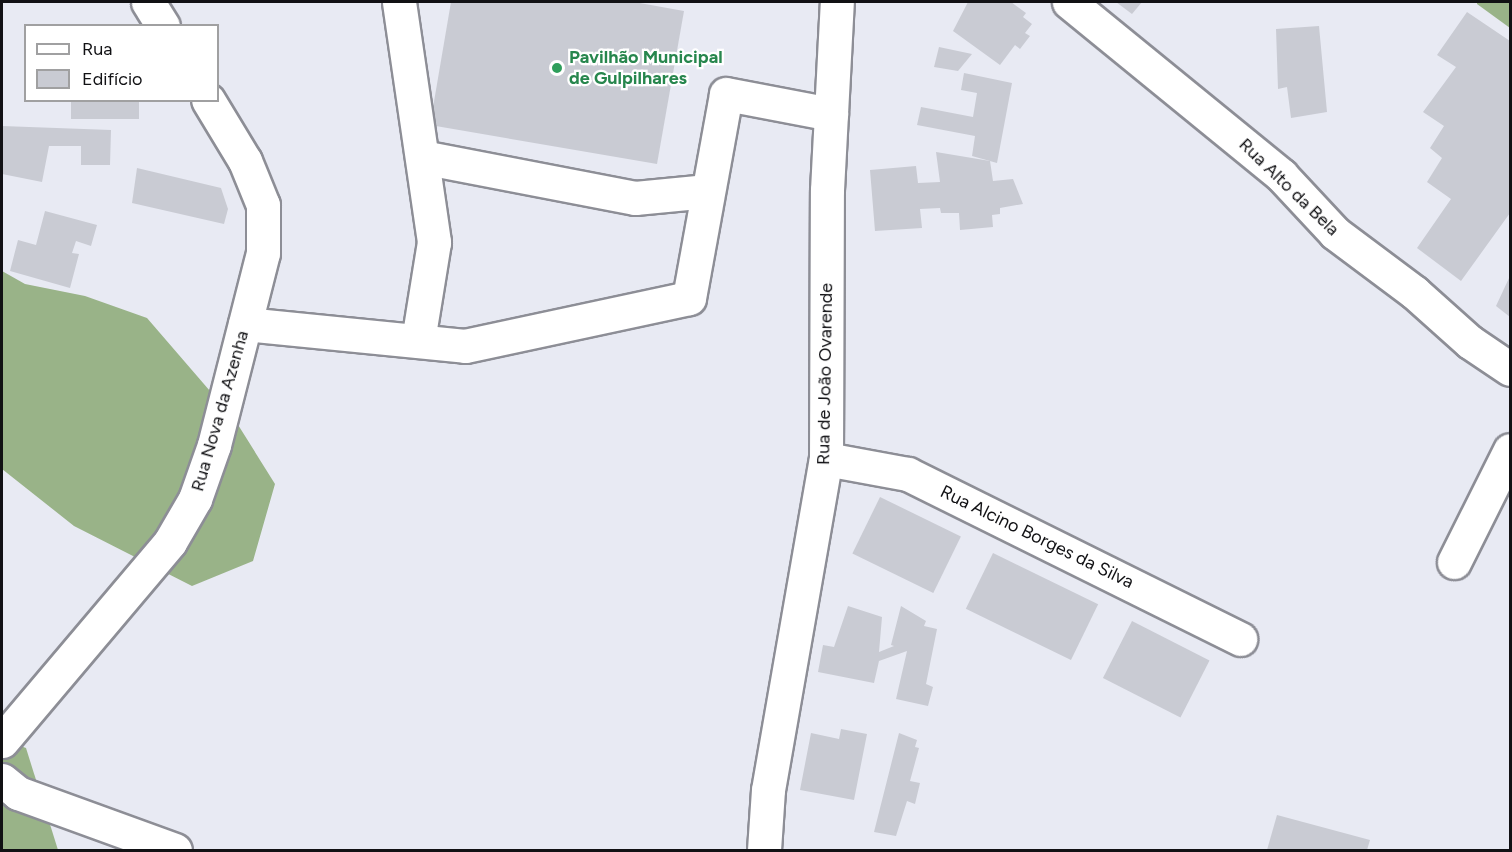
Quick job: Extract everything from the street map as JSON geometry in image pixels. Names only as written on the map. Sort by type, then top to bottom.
[{"type":"street","points":[[148,2],[162,24]]},
{"type":"street","points":[[399,2],[434,242],[418,341]]},
{"type":"street","name":"Rua de João Ovarende","points":[[764,850],[772,767],[826,459],[831,114],[837,2]]},
{"type":"street","name":"Rua Alto da Bela","points":[[1069,2],[1145,59],[1281,175],[1335,233],[1414,292],[1470,342],[1510,369]]},
{"type":"street","points":[[245,324],[465,345],[689,298],[726,93],[831,114]]},
{"type":"street","name":"Rua Nova da Azenha","points":[[2,741],[170,542],[195,499],[214,446],[263,253],[263,205],[245,161],[209,102]]},
{"type":"street","points":[[422,157],[635,198],[708,191]]},
{"type":"street","points":[[1454,562],[1510,450]]},
{"type":"street","name":"Rua Alcino Borges da Silva","points":[[826,459],[908,474],[1240,639]]},
{"type":"street","points":[[2,780],[18,792],[175,850]]},
{"type":"green space","points":[[1477,2],[1510,2],[1510,28],[1477,4]]},
{"type":"green space","points":[[2,271],[25,284],[85,296],[147,318],[235,420],[275,484],[253,561],[192,586],[74,526],[2,469]]},
{"type":"green space","points":[[2,739],[26,748],[58,850],[2,850]]},
{"type":"building","name":"Pavilhão Municipal de Gulpilhares","points":[[451,2],[634,2],[684,11],[657,164],[430,125]]},
{"type":"building","points":[[968,2],[1011,2],[1026,13],[1023,17],[1032,24],[1025,33],[1030,36],[1020,49],[1015,45],[1000,65],[953,31]]},
{"type":"building","points":[[1116,2],[1142,2],[1132,14]]},
{"type":"building","points":[[1467,12],[1510,41],[1510,213],[1461,281],[1417,248],[1451,199],[1427,182],[1442,158],[1430,148],[1444,126],[1423,112],[1456,67],[1437,55]]},
{"type":"building","points":[[1319,26],[1327,112],[1291,118],[1287,87],[1278,89],[1276,29]]},
{"type":"building","points":[[939,47],[972,54],[958,71],[934,67]]},
{"type":"building","points":[[964,73],[1012,83],[997,163],[972,156],[975,136],[917,125],[921,107],[973,117],[977,93],[961,90]]},
{"type":"building","points":[[71,102],[139,102],[139,119],[71,119]]},
{"type":"building","points":[[2,126],[111,130],[110,165],[81,165],[81,146],[49,146],[42,182],[2,174]]},
{"type":"building","points":[[936,152],[990,161],[993,181],[1013,179],[1023,204],[1000,208],[1000,214],[992,215],[993,227],[960,230],[959,213],[941,213],[940,208],[920,209],[922,228],[875,231],[870,170],[916,166],[918,183],[940,182]]},
{"type":"building","points":[[137,168],[221,188],[228,209],[224,224],[132,203]]},
{"type":"building","points":[[45,211],[97,225],[91,246],[76,241],[72,253],[79,254],[70,288],[10,271],[18,240],[36,245]]},
{"type":"building","points":[[1510,276],[1510,317],[1496,306]]},
{"type":"building","points":[[880,497],[961,536],[933,593],[852,554]]},
{"type":"building","points":[[993,553],[1098,604],[1071,660],[966,609]]},
{"type":"building","points":[[848,606],[882,617],[879,652],[894,646],[891,645],[901,606],[926,621],[924,626],[937,629],[926,684],[933,687],[928,706],[896,699],[907,651],[879,661],[874,683],[818,672],[823,645],[834,647]]},
{"type":"building","points":[[1132,621],[1210,660],[1180,718],[1103,678]]},
{"type":"building","points":[[841,729],[867,734],[854,800],[800,790],[811,733],[839,739]]},
{"type":"building","points":[[899,733],[917,740],[915,747],[919,748],[910,781],[920,783],[915,804],[907,801],[896,836],[874,832]]},
{"type":"building","points":[[1277,815],[1370,840],[1367,850],[1267,850]]},
{"type":"place","name":"Pavilhão Municipal de Gulpilhares","points":[[557,68]]}]
